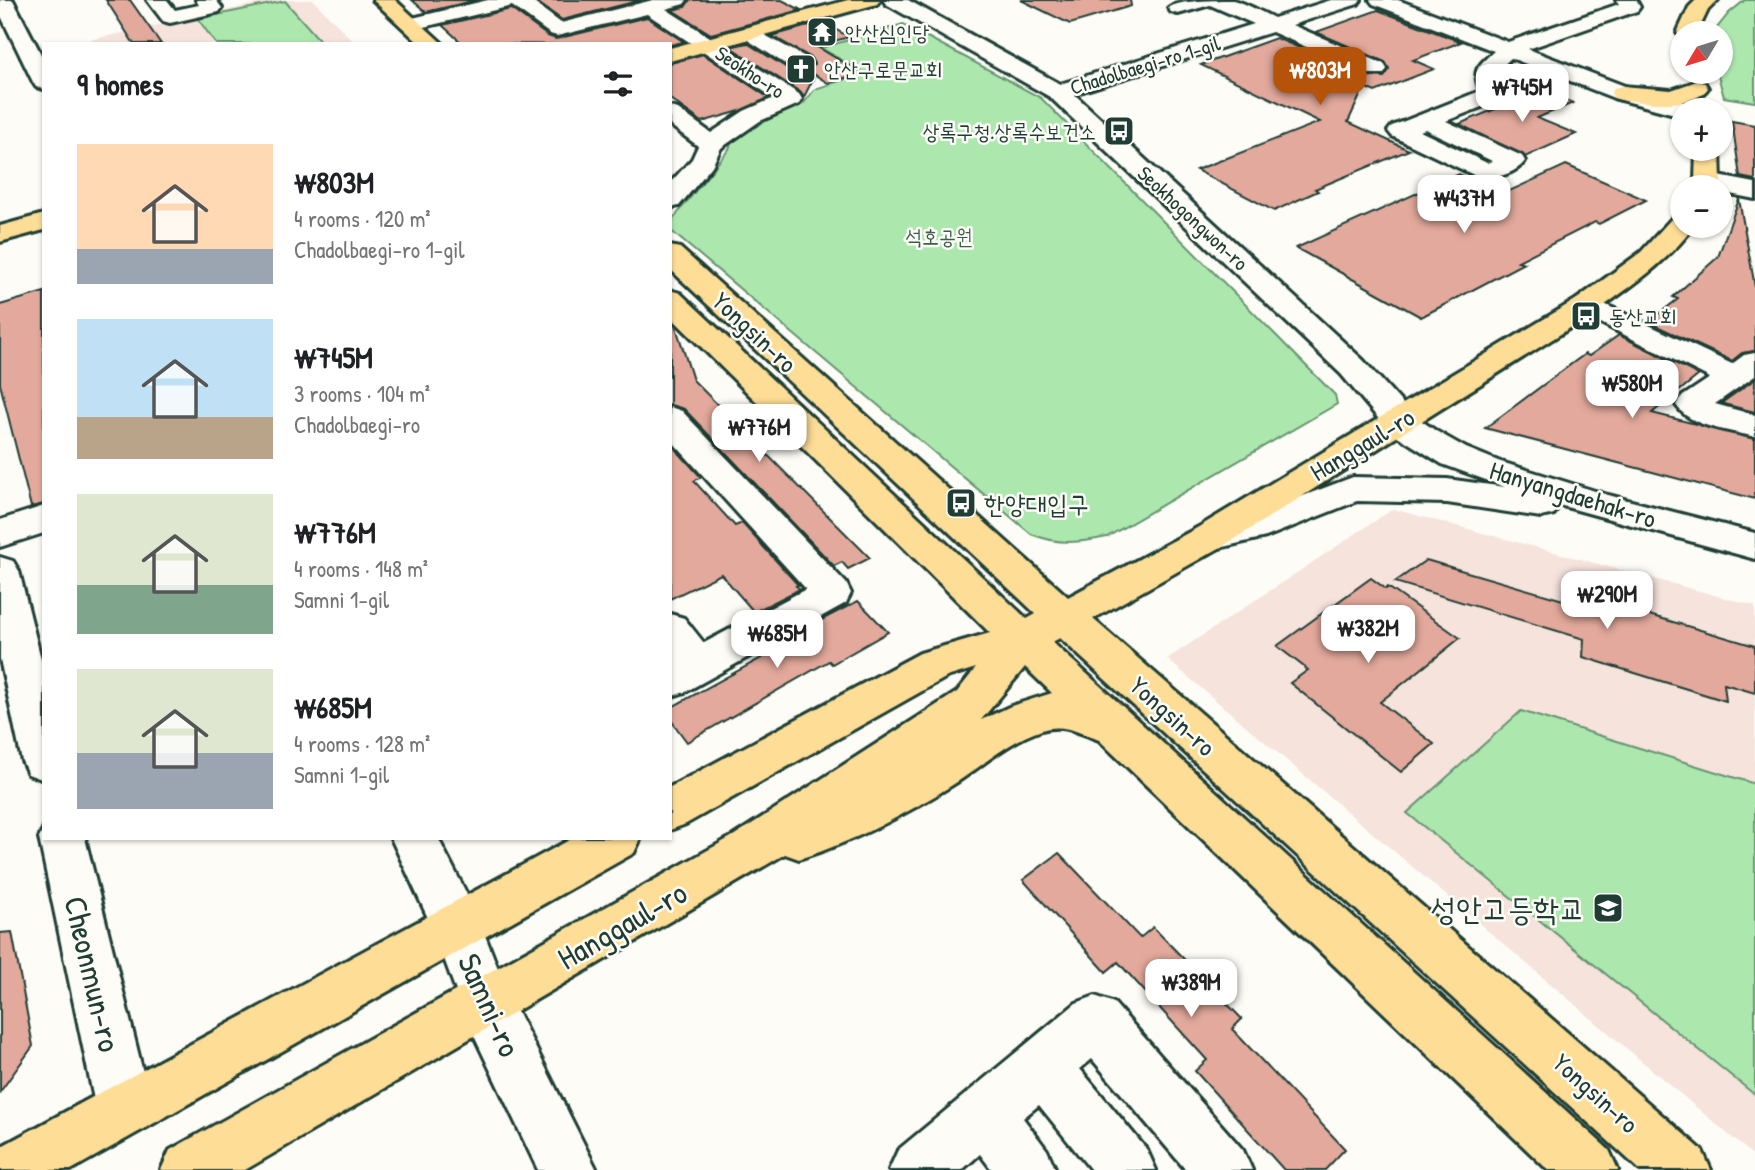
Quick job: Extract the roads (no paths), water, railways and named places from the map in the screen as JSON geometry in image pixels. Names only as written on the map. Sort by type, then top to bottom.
[{"type":"main road","points":[[383,0],[431,42]]},
{"type":"main road","name":"Seokho-ro","points":[[672,54],[703,41],[835,0]]},
{"type":"main road","name":"Seokho-ro","points":[[672,46],[750,33],[870,0]]},
{"type":"main road","points":[[1693,21],[1699,7],[1708,0]]},
{"type":"main road","points":[[1622,93],[1673,97],[1697,90]]},
{"type":"main road","points":[[1622,93],[1670,119]]},
{"type":"main road","points":[[0,220],[42,210]]},
{"type":"main road","points":[[0,234],[42,223]]},
{"type":"main road","name":"Hanggaul-ro","points":[[672,809],[935,664],[1044,628],[1210,537],[1587,305],[1644,263],[1672,238]]},
{"type":"main road","name":"Yongsin-ro","points":[[672,256],[1044,628],[1682,1170]]},
{"type":"main road","name":"Yongsin-ro","points":[[672,301],[925,547],[1044,628]]},
{"type":"main road","points":[[1044,628],[1114,727],[1589,1170]]},
{"type":"main road","name":"Hanggaul-ro","points":[[190,1170],[750,851],[972,704],[1044,628]]},
{"type":"main road","points":[[750,851],[806,836],[850,818],[936,772],[999,733],[1041,714],[1059,710],[1076,713],[1114,727]]},
{"type":"main road","points":[[15,1170],[614,840]]},
{"type":"street","points":[[158,0],[170,17],[212,8],[206,0]]},
{"type":"street","points":[[411,24],[515,0],[557,30],[677,0]]},
{"type":"street","name":"Seokhogongwon-ro","points":[[893,0],[1058,92],[1352,367],[1400,422]]},
{"type":"street","points":[[1178,8],[1204,0]]},
{"type":"street","points":[[1216,0],[1376,69]]},
{"type":"street","name":"Chadolbaegi-ro 1-gil","points":[[1058,92],[1351,0]]},
{"type":"street","points":[[1380,0],[1622,93],[1670,106]]},
{"type":"street","points":[[1426,121],[1489,96],[1492,92],[1486,76],[1488,68],[1508,49],[1630,7],[1626,0]]},
{"type":"street","points":[[5,1],[42,78]]},
{"type":"street","points":[[650,7],[703,41]]},
{"type":"street","points":[[750,33],[801,64]]},
{"type":"street","name":"Seokho-ro","points":[[703,41],[791,99],[752,116],[711,144]]},
{"type":"street","points":[[672,115],[711,144],[703,161],[672,198]]},
{"type":"street","points":[[1733,188],[1755,191]]},
{"type":"street","points":[[1587,305],[1743,369]]},
{"type":"street","points":[[1743,369],[1692,405],[1707,414],[1755,426]]},
{"type":"street","points":[[672,420],[832,593],[684,672],[672,635]]},
{"type":"street","name":"Hanyangdaehak-ro","points":[[1400,422],[1454,456],[1603,506],[1755,546]]},
{"type":"street","points":[[1210,537],[1266,524],[1353,489],[1447,491],[1539,505],[1603,506]]},
{"type":"street","points":[[0,534],[42,520]]},
{"type":"street","points":[[0,571],[42,752]]},
{"type":"street","name":"Cheonmun-ro","points":[[61,840],[124,1109]]},
{"type":"street","name":"Samni-ro","points":[[415,840],[457,927],[485,1003],[568,1170]]},
{"type":"street","points":[[918,1170],[1095,1022],[1223,1170]]},
{"type":"street","points":[[1042,1066],[1127,1170]]},
{"type":"street","points":[[985,1114],[1027,1170]]},
{"type":"place","name":"안산심인당","points":[[822,32]]},
{"type":"place","name":"안산구로문교회","points":[[801,69]]},
{"type":"place","name":"상록구청.상록수보건소","points":[[1119,131]]},
{"type":"place","name":"동산교회","points":[[1586,316]]},
{"type":"place","name":"한양대입구","points":[[961,503]]},
{"type":"place","name":"성안고등학교","points":[[1608,908]]},
{"type":"park label","name":"석호공원","points":[[939,236]]}]
